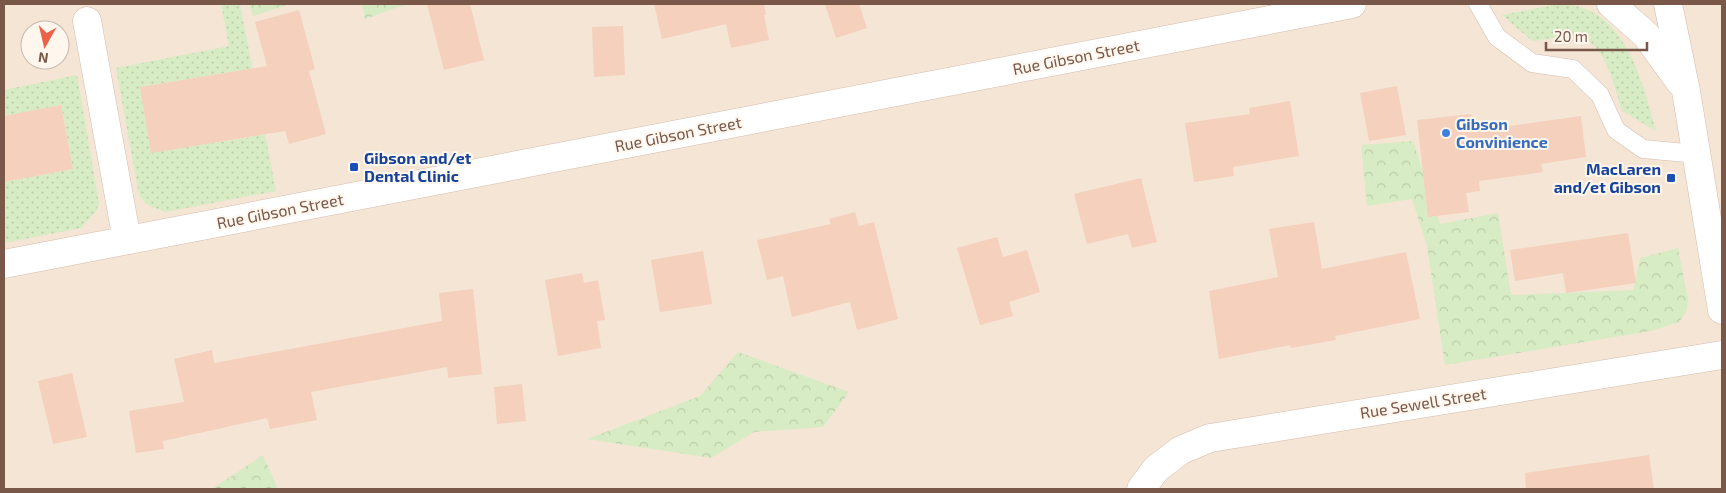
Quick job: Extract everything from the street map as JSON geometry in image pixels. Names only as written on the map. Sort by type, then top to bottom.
[{"type":"main road","name":"Rue Gibson Street","points":[[4,264],[1352,4]]},
{"type":"main road","points":[[1611,4],[1646,35],[1686,91]]},
{"type":"main road","points":[[1668,4],[1686,91],[1722,310]]},
{"type":"main road","points":[[87,21],[128,240]]},
{"type":"main road","name":"Rue Sewell Street","points":[[1141,489],[1156,469],[1181,450],[1210,438],[1722,355]]},
{"type":"lane","points":[[1478,4],[1497,37],[1532,63],[1573,69],[1600,95],[1616,130],[1643,149],[1697,154]]},
{"type":"shaded area","points":[[4,4],[1722,4],[1722,489],[4,489]]},
{"type":"green space","points":[[221,4],[240,4],[276,191],[165,212],[146,204],[139,195],[116,68],[229,46]],"holes":[[[241,70],[252,137],[151,152],[140,87]]]},
{"type":"green space","points":[[249,4],[290,4],[253,16]]},
{"type":"green space","points":[[362,4],[403,4],[404,5],[365,19]]},
{"type":"green space","points":[[1559,4],[1581,7],[1600,17],[1615,31],[1637,69],[1656,131],[1622,111],[1610,72],[1594,46],[1586,40],[1574,37],[1532,41],[1502,15]]},
{"type":"green space","points":[[77,75],[99,203],[97,210],[81,228],[4,243],[4,182],[73,169],[61,105],[4,116],[4,90]]},
{"type":"green space","points":[[1413,141],[1440,224],[1498,213],[1511,295],[1633,290],[1640,258],[1678,248],[1688,300],[1686,312],[1679,322],[1651,331],[1445,365],[1427,246],[1412,199],[1367,206],[1361,145]]},
{"type":"green space","points":[[738,352],[849,392],[823,427],[754,432],[711,458],[587,439],[700,396]]},
{"type":"green space","points":[[263,455],[278,489],[212,489]]},
{"type":"building","points":[[427,4],[470,4],[484,60],[444,70]]},
{"type":"building","points":[[654,4],[764,4],[766,15],[764,15],[769,40],[731,48],[726,24],[662,39]]},
{"type":"building","points":[[825,4],[859,4],[867,28],[836,38]]},
{"type":"building","points":[[299,10],[315,69],[309,71],[326,134],[289,144],[285,131],[151,153],[140,87],[267,66],[255,22]]},
{"type":"building","points":[[623,26],[625,75],[594,77],[592,27]]},
{"type":"building","points":[[1397,86],[1406,135],[1369,141],[1360,93]]},
{"type":"building","points":[[1290,101],[1299,156],[1233,167],[1234,176],[1194,182],[1185,123],[1250,114],[1249,108]]},
{"type":"building","points":[[61,105],[73,169],[4,182],[4,116]]},
{"type":"building","points":[[1471,114],[1473,131],[1581,116],[1586,157],[1541,164],[1543,172],[1479,181],[1480,191],[1466,193],[1469,212],[1428,217],[1417,120]]},
{"type":"building","points":[[1141,178],[1157,242],[1132,248],[1128,234],[1087,244],[1074,194]]},
{"type":"building","points":[[855,212],[859,226],[874,222],[898,319],[857,330],[850,302],[792,317],[783,276],[767,280],[757,240],[831,224],[829,219]]},
{"type":"building","points":[[1314,222],[1322,269],[1406,252],[1420,319],[1335,336],[1336,340],[1291,348],[1290,345],[1219,359],[1209,291],[1278,277],[1269,229]]},
{"type":"building","points":[[1628,233],[1636,283],[1566,293],[1563,273],[1515,281],[1510,250]]},
{"type":"building","points":[[997,237],[1003,257],[1027,250],[1040,292],[1009,302],[1013,316],[980,325],[957,248]]},
{"type":"building","points":[[703,251],[712,304],[660,312],[651,260]]},
{"type":"building","points":[[582,273],[584,283],[598,280],[605,320],[597,321],[601,348],[558,356],[545,280]]},
{"type":"building","points":[[473,289],[482,374],[448,378],[447,367],[311,392],[317,420],[270,429],[267,418],[163,441],[164,449],[136,453],[129,411],[184,402],[174,359],[212,350],[214,363],[442,321],[439,293]]},
{"type":"building","points":[[72,373],[87,437],[53,444],[38,381]]},
{"type":"building","points":[[522,384],[526,421],[497,424],[494,387]]},
{"type":"building","points":[[1649,455],[1654,489],[1526,489],[1525,473]]},
{"type":"place","name":"Gibson Convinience","points":[[1446,133]]},
{"type":"place","name":"Gibson and/et Dental Clinic","points":[[354,167]]},
{"type":"place","name":"MacLaren and/et Gibson","points":[[1671,178]]}]
